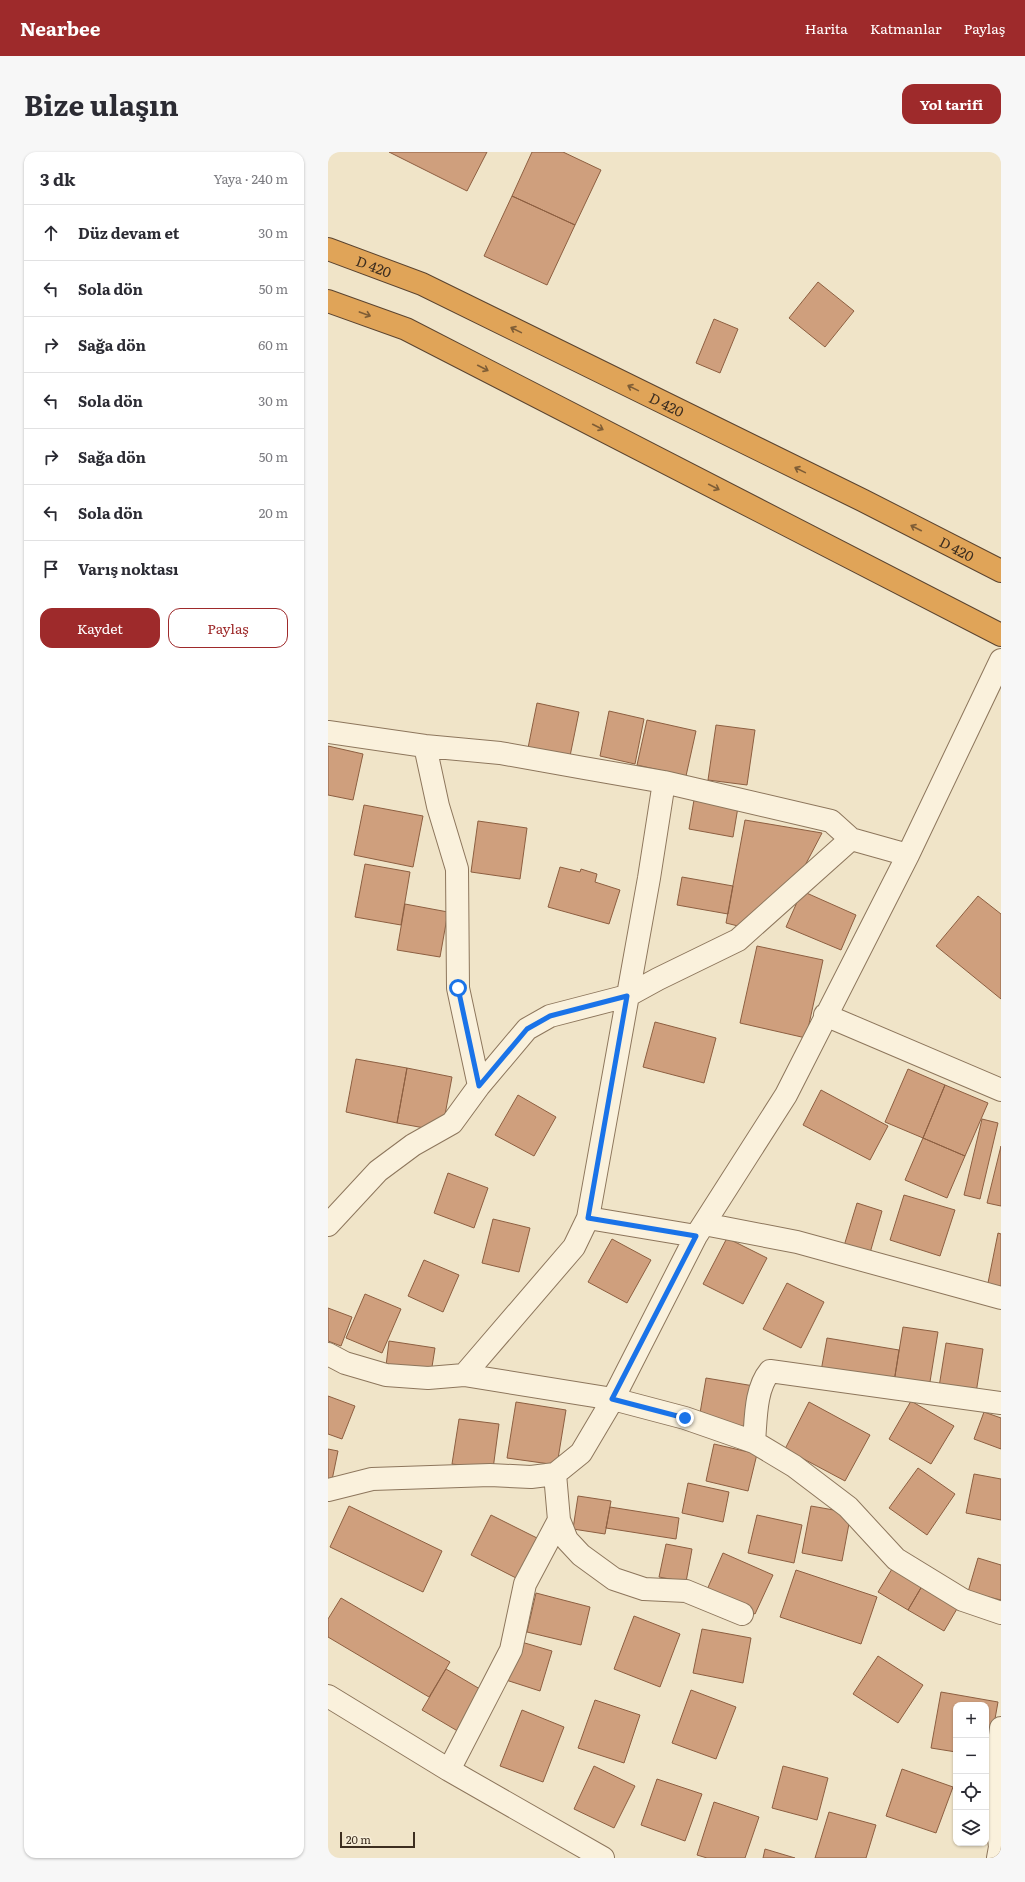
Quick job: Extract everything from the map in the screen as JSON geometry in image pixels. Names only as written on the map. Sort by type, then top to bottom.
[{"type":"highway","name":"D 420","points":[[328,249],[422,284],[862,500],[1001,571]]},
{"type":"highway","points":[[328,301],[406,329],[1001,635]]},
{"type":"street","points":[[328,1490],[372,1479],[490,1475],[532,1477],[555,1474],[580,1453],[612,1399],[700,1230],[786,1095],[825,1015],[908,855],[1001,660]]},
{"type":"street","points":[[328,732],[425,746],[500,753],[664,782],[831,820],[851,839],[908,855]]},
{"type":"street","points":[[425,746],[438,806],[457,869],[458,988],[479,1086]]},
{"type":"street","points":[[464,1376],[574,1247],[588,1218],[649,878],[664,782]]},
{"type":"street","points":[[328,1225],[378,1171],[413,1145],[452,1123],[479,1086],[527,1029],[550,1016],[627,996],[658,979],[738,940],[851,839]]},
{"type":"street","points":[[825,1015],[1001,1090]]},
{"type":"street","points":[[588,1218],[797,1242],[1001,1298]]},
{"type":"street","points":[[328,1354],[345,1362],[386,1375],[428,1378],[464,1376],[612,1399],[685,1418],[754,1442],[794,1466],[848,1507],[896,1559],[963,1600],[1001,1613]]},
{"type":"street","points":[[754,1442],[761,1388],[765,1377],[770,1371],[1001,1403]]},
{"type":"street","points":[[555,1474],[559,1520],[567,1540],[581,1555],[614,1579],[644,1589],[686,1591],[742,1614]]},
{"type":"street","points":[[449,1770],[511,1650],[525,1584],[559,1520]]},
{"type":"street","points":[[328,1696],[449,1770],[603,1858]]},
{"type":"street","points":[[998,1858],[1000,1847],[993,1789],[1001,1728]]},
{"type":"building","points":[[389,152],[487,152],[467,191]]},
{"type":"building","points":[[532,152],[563,152],[601,170],[575,225],[512,196]]},
{"type":"building","points":[[512,196],[575,225],[547,285],[484,256]]},
{"type":"building","points":[[818,282],[854,311],[825,347],[789,318]]},
{"type":"building","points":[[714,319],[738,329],[720,373],[696,363]]},
{"type":"building","points":[[537,703],[579,712],[569,761],[527,753]]},
{"type":"building","points":[[609,711],[644,719],[635,764],[600,756]]},
{"type":"building","points":[[647,720],[696,731],[686,776],[637,765]]},
{"type":"building","points":[[716,725],[755,730],[747,785],[708,780]]},
{"type":"building","points":[[328,746],[363,754],[353,800],[328,795]]},
{"type":"building","points":[[694,800],[738,807],[733,837],[689,829]]},
{"type":"building","points":[[364,805],[423,816],[413,867],[354,855]]},
{"type":"building","points":[[745,820],[822,833],[799,877],[746,928],[726,923]]},
{"type":"building","points":[[478,821],[527,828],[520,879],[471,872]]},
{"type":"building","points":[[365,864],[410,872],[401,925],[355,917]]},
{"type":"building","points":[[560,867],[580,872],[581,869],[597,874],[595,882],[620,890],[609,924],[548,907]]},
{"type":"building","points":[[682,877],[733,886],[728,914],[677,905]]},
{"type":"building","points":[[802,891],[856,915],[841,950],[786,927]]},
{"type":"building","points":[[978,896],[1001,914],[1001,999],[936,946]]},
{"type":"building","points":[[405,904],[448,912],[440,957],[397,950]]},
{"type":"building","points":[[757,946],[823,960],[806,1038],[740,1023]]},
{"type":"building","points":[[655,1022],[716,1038],[704,1083],[643,1067]]},
{"type":"building","points":[[356,1059],[407,1068],[397,1123],[346,1112]]},
{"type":"building","points":[[407,1068],[452,1077],[444,1120],[430,1129],[397,1123]]},
{"type":"building","points":[[908,1069],[945,1085],[923,1138],[885,1122]]},
{"type":"building","points":[[945,1085],[988,1103],[965,1156],[923,1138]]},
{"type":"building","points":[[821,1090],[888,1126],[870,1160],[803,1125]]},
{"type":"building","points":[[518,1095],[556,1117],[534,1156],[495,1135]]},
{"type":"building","points":[[982,1119],[998,1123],[980,1199],[964,1195]]},
{"type":"building","points":[[923,1138],[965,1156],[947,1198],[905,1180]]},
{"type":"building","points":[[1001,1146],[1001,1206],[987,1203]]},
{"type":"building","points":[[448,1173],[488,1188],[474,1228],[434,1213]]},
{"type":"building","points":[[904,1195],[955,1210],[940,1256],[890,1240]]},
{"type":"building","points":[[857,1203],[882,1211],[870,1253],[844,1246]]},
{"type":"building","points":[[493,1219],[530,1228],[519,1272],[482,1263]]},
{"type":"building","points":[[998,1233],[1001,1234],[1001,1291],[987,1288]]},
{"type":"building","points":[[727,1238],[767,1258],[743,1304],[703,1284]]},
{"type":"building","points":[[612,1239],[651,1260],[627,1303],[588,1282]]},
{"type":"building","points":[[424,1260],[459,1275],[443,1312],[408,1296]]},
{"type":"building","points":[[787,1283],[824,1302],[801,1348],[763,1329]]},
{"type":"building","points":[[365,1294],[401,1309],[382,1353],[346,1338]]},
{"type":"building","points":[[328,1308],[352,1317],[341,1346],[328,1341]]},
{"type":"building","points":[[903,1327],[938,1332],[929,1388],[894,1382]]},
{"type":"building","points":[[827,1338],[899,1350],[894,1382],[821,1371]]},
{"type":"building","points":[[389,1341],[435,1348],[431,1373],[386,1366]]},
{"type":"building","points":[[946,1343],[983,1349],[976,1393],[939,1387]]},
{"type":"building","points":[[706,1378],[754,1386],[747,1427],[699,1419]]},
{"type":"building","points":[[328,1396],[355,1406],[342,1439],[328,1434]]},
{"type":"building","points":[[911,1401],[954,1426],[931,1464],[889,1439]]},
{"type":"building","points":[[516,1402],[566,1410],[557,1465],[507,1458]]},
{"type":"building","points":[[809,1402],[870,1435],[845,1481],[785,1449]]},
{"type":"building","points":[[984,1412],[1001,1418],[1001,1449],[974,1439]]},
{"type":"building","points":[[459,1419],[499,1424],[493,1469],[452,1464]]},
{"type":"building","points":[[714,1444],[757,1454],[748,1491],[706,1481]]},
{"type":"building","points":[[328,1449],[338,1451],[332,1480],[328,1479]]},
{"type":"building","points":[[918,1468],[955,1494],[927,1535],[889,1508]]},
{"type":"building","points":[[974,1474],[1001,1479],[1001,1520],[966,1513]]},
{"type":"building","points":[[688,1483],[729,1492],[723,1522],[682,1513]]},
{"type":"building","points":[[578,1496],[611,1501],[605,1534],[573,1529]]},
{"type":"building","points":[[349,1506],[442,1551],[423,1592],[330,1547]]},
{"type":"building","points":[[811,1506],[851,1513],[842,1561],[802,1553]]},
{"type":"building","points":[[610,1507],[679,1518],[676,1539],[606,1528]]},
{"type":"building","points":[[491,1515],[539,1539],[518,1579],[471,1555]]},
{"type":"building","points":[[757,1515],[802,1525],[794,1563],[748,1553]]},
{"type":"building","points":[[666,1544],[692,1549],[686,1582],[659,1577]]},
{"type":"building","points":[[723,1553],[773,1575],[755,1614],[706,1592]]},
{"type":"building","points":[[978,1558],[1001,1565],[1001,1600],[968,1592]]},
{"type":"building","points":[[895,1564],[925,1581],[908,1610],[878,1592]]},
{"type":"building","points":[[796,1570],[877,1597],[861,1644],[780,1617]]},
{"type":"building","points":[[925,1581],[961,1602],[944,1631],[908,1610]]},
{"type":"building","points":[[536,1593],[590,1607],[581,1645],[527,1632]]},
{"type":"building","points":[[341,1598],[450,1662],[429,1697],[328,1637],[328,1619]]},
{"type":"building","points":[[634,1616],[680,1634],[660,1687],[614,1669]]},
{"type":"building","points":[[702,1629],[751,1638],[743,1683],[693,1673]]},
{"type":"building","points":[[518,1641],[552,1651],[540,1691],[506,1680]]},
{"type":"building","points":[[878,1656],[923,1685],[898,1723],[853,1694]]},
{"type":"building","points":[[446,1669],[485,1692],[461,1733],[422,1710]]},
{"type":"building","points":[[691,1690],[736,1707],[716,1759],[672,1743]]},
{"type":"building","points":[[941,1692],[998,1702],[989,1752],[989,1702],[953,1702],[953,1752],[931,1748]]},
{"type":"building","points":[[595,1700],[640,1715],[624,1763],[578,1748]]},
{"type":"building","points":[[522,1710],[564,1727],[543,1782],[500,1766]]},
{"type":"building","points":[[594,1766],[635,1786],[614,1828],[574,1809]]},
{"type":"building","points":[[783,1766],[828,1778],[817,1820],[772,1808]]},
{"type":"building","points":[[902,1769],[953,1787],[936,1833],[886,1816]]},
{"type":"building","points":[[657,1779],[702,1794],[685,1841],[641,1825]]},
{"type":"building","points":[[714,1802],[759,1817],[745,1858],[707,1858],[697,1855]]},
{"type":"building","points":[[829,1812],[876,1825],[866,1858],[815,1858]]},
{"type":"building","points":[[765,1849],[795,1858],[763,1858]]},
{"type":"route","points":[[458,988],[479,1086],[527,1029],[550,1016],[627,996],[588,1218],[696,1236],[612,1399],[685,1418]]}]
